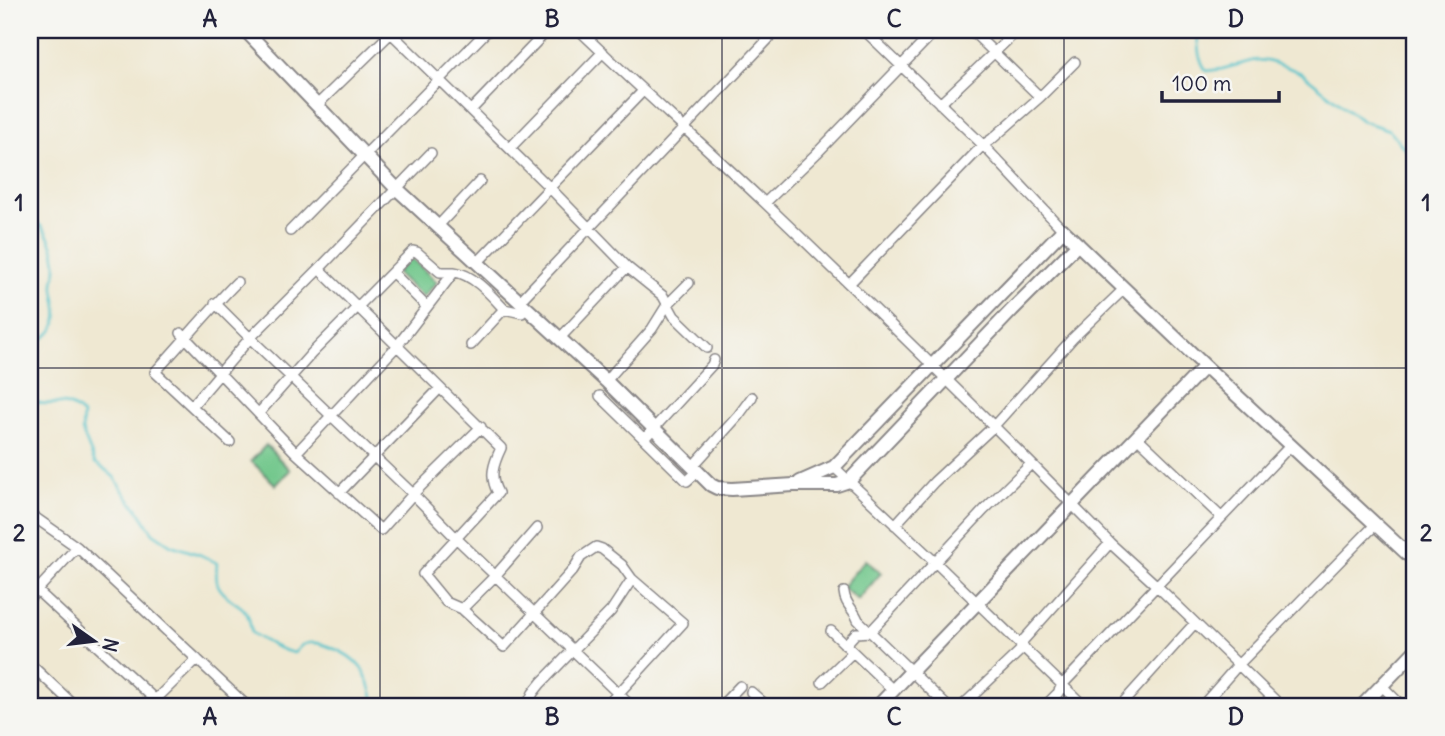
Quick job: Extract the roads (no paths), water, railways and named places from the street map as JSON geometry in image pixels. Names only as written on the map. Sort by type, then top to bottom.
[{"type":"street","points":[[245,30],[396,188],[560,338],[717,488],[837,485],[849,481],[1079,244]]},
{"type":"street","points":[[290,231],[488,30]]},
{"type":"street","points":[[471,110],[548,30]]},
{"type":"street","points":[[579,30],[849,284],[1110,543],[1280,706]]},
{"type":"street","points":[[259,413],[290,377],[414,251],[440,272],[463,273],[469,276],[504,309],[522,313],[523,305],[591,228],[777,30]]},
{"type":"street","points":[[864,30],[983,145],[1063,230],[1415,561]]},
{"type":"street","points":[[765,203],[936,30]]},
{"type":"street","points":[[971,30],[1040,97]]},
{"type":"street","points":[[940,104],[1018,30]]},
{"type":"street","points":[[317,106],[392,31],[627,267],[663,296],[674,316],[707,348]]},
{"type":"street","points":[[510,148],[603,52]]},
{"type":"street","points":[[849,284],[983,145],[1040,97],[1075,62]]},
{"type":"street","points":[[478,262],[643,91]]},
{"type":"street","points":[[192,406],[250,338],[431,153]]},
{"type":"street","points":[[437,227],[480,181]]},
{"type":"street","points":[[794,485],[834,467],[1063,230]]},
{"type":"street","points":[[560,338],[627,267]]},
{"type":"street","points":[[319,269],[501,448],[492,472],[498,494],[423,574],[446,602],[461,609],[504,647],[573,570],[581,557],[596,547],[622,565],[632,579],[683,623],[605,706]]},
{"type":"street","points":[[296,453],[397,346],[454,272]]},
{"type":"street","points":[[393,274],[427,307]]},
{"type":"street","points":[[230,442],[155,372],[183,336],[237,282]]},
{"type":"street","points":[[606,381],[652,329],[667,305],[689,283]]},
{"type":"street","points":[[895,524],[934,482],[993,427],[1073,338],[1125,288]]},
{"type":"street","points":[[215,303],[631,706]]},
{"type":"street","points":[[471,345],[504,309]]},
{"type":"street","points":[[183,336],[296,453],[381,530],[413,494],[481,427]]},
{"type":"street","points":[[645,439],[714,360]]},
{"type":"street","points":[[878,706],[1205,366]]},
{"type":"street","points":[[339,493],[440,388]]},
{"type":"street","points":[[600,396],[687,481],[752,397]]},
{"type":"street","points":[[1137,436],[1221,517]]},
{"type":"street","points":[[1045,706],[1156,585],[1291,445]]},
{"type":"street","points":[[822,682],[849,648],[856,633],[870,632],[934,562],[1031,464]]},
{"type":"street","points":[[834,467],[1084,706]]},
{"type":"street","points":[[30,514],[77,547],[247,706]]},
{"type":"street","points":[[1202,706],[1238,665],[1376,525]]},
{"type":"street","points":[[461,609],[495,576],[537,528]]},
{"type":"street","points":[[962,706],[1022,645],[1110,543]]},
{"type":"street","points":[[30,598],[34,587],[77,547]]},
{"type":"street","points":[[527,706],[541,683],[611,611],[632,579]]},
{"type":"street","points":[[34,587],[155,704],[197,659]]},
{"type":"street","points":[[844,592],[846,603],[858,620],[947,706]]},
{"type":"street","points":[[1120,706],[1195,623]]},
{"type":"street","points":[[831,631],[893,690]]},
{"type":"street","points":[[1362,706],[1415,651]]},
{"type":"street","points":[[30,664],[75,706]]},
{"type":"street","points":[[722,706],[740,686]]},
{"type":"street","points":[[1382,686],[1402,706]]},
{"type":"street","points":[[751,692],[767,706]]},
{"type":"waterway","points":[[1197,30],[1199,55],[1206,71],[1256,60],[1287,67],[1303,74],[1362,121],[1389,130],[1405,149],[1415,154]]},
{"type":"waterway","points":[[30,217],[46,232],[54,253],[58,316],[52,331],[30,347]]},
{"type":"waterway","points":[[30,399],[43,404],[69,405],[83,415],[82,431],[95,463],[114,477],[153,533],[171,545],[217,563],[218,585],[246,612],[252,633],[272,645],[294,653],[302,645],[313,643],[341,651],[362,669],[370,685],[375,706]]}]
